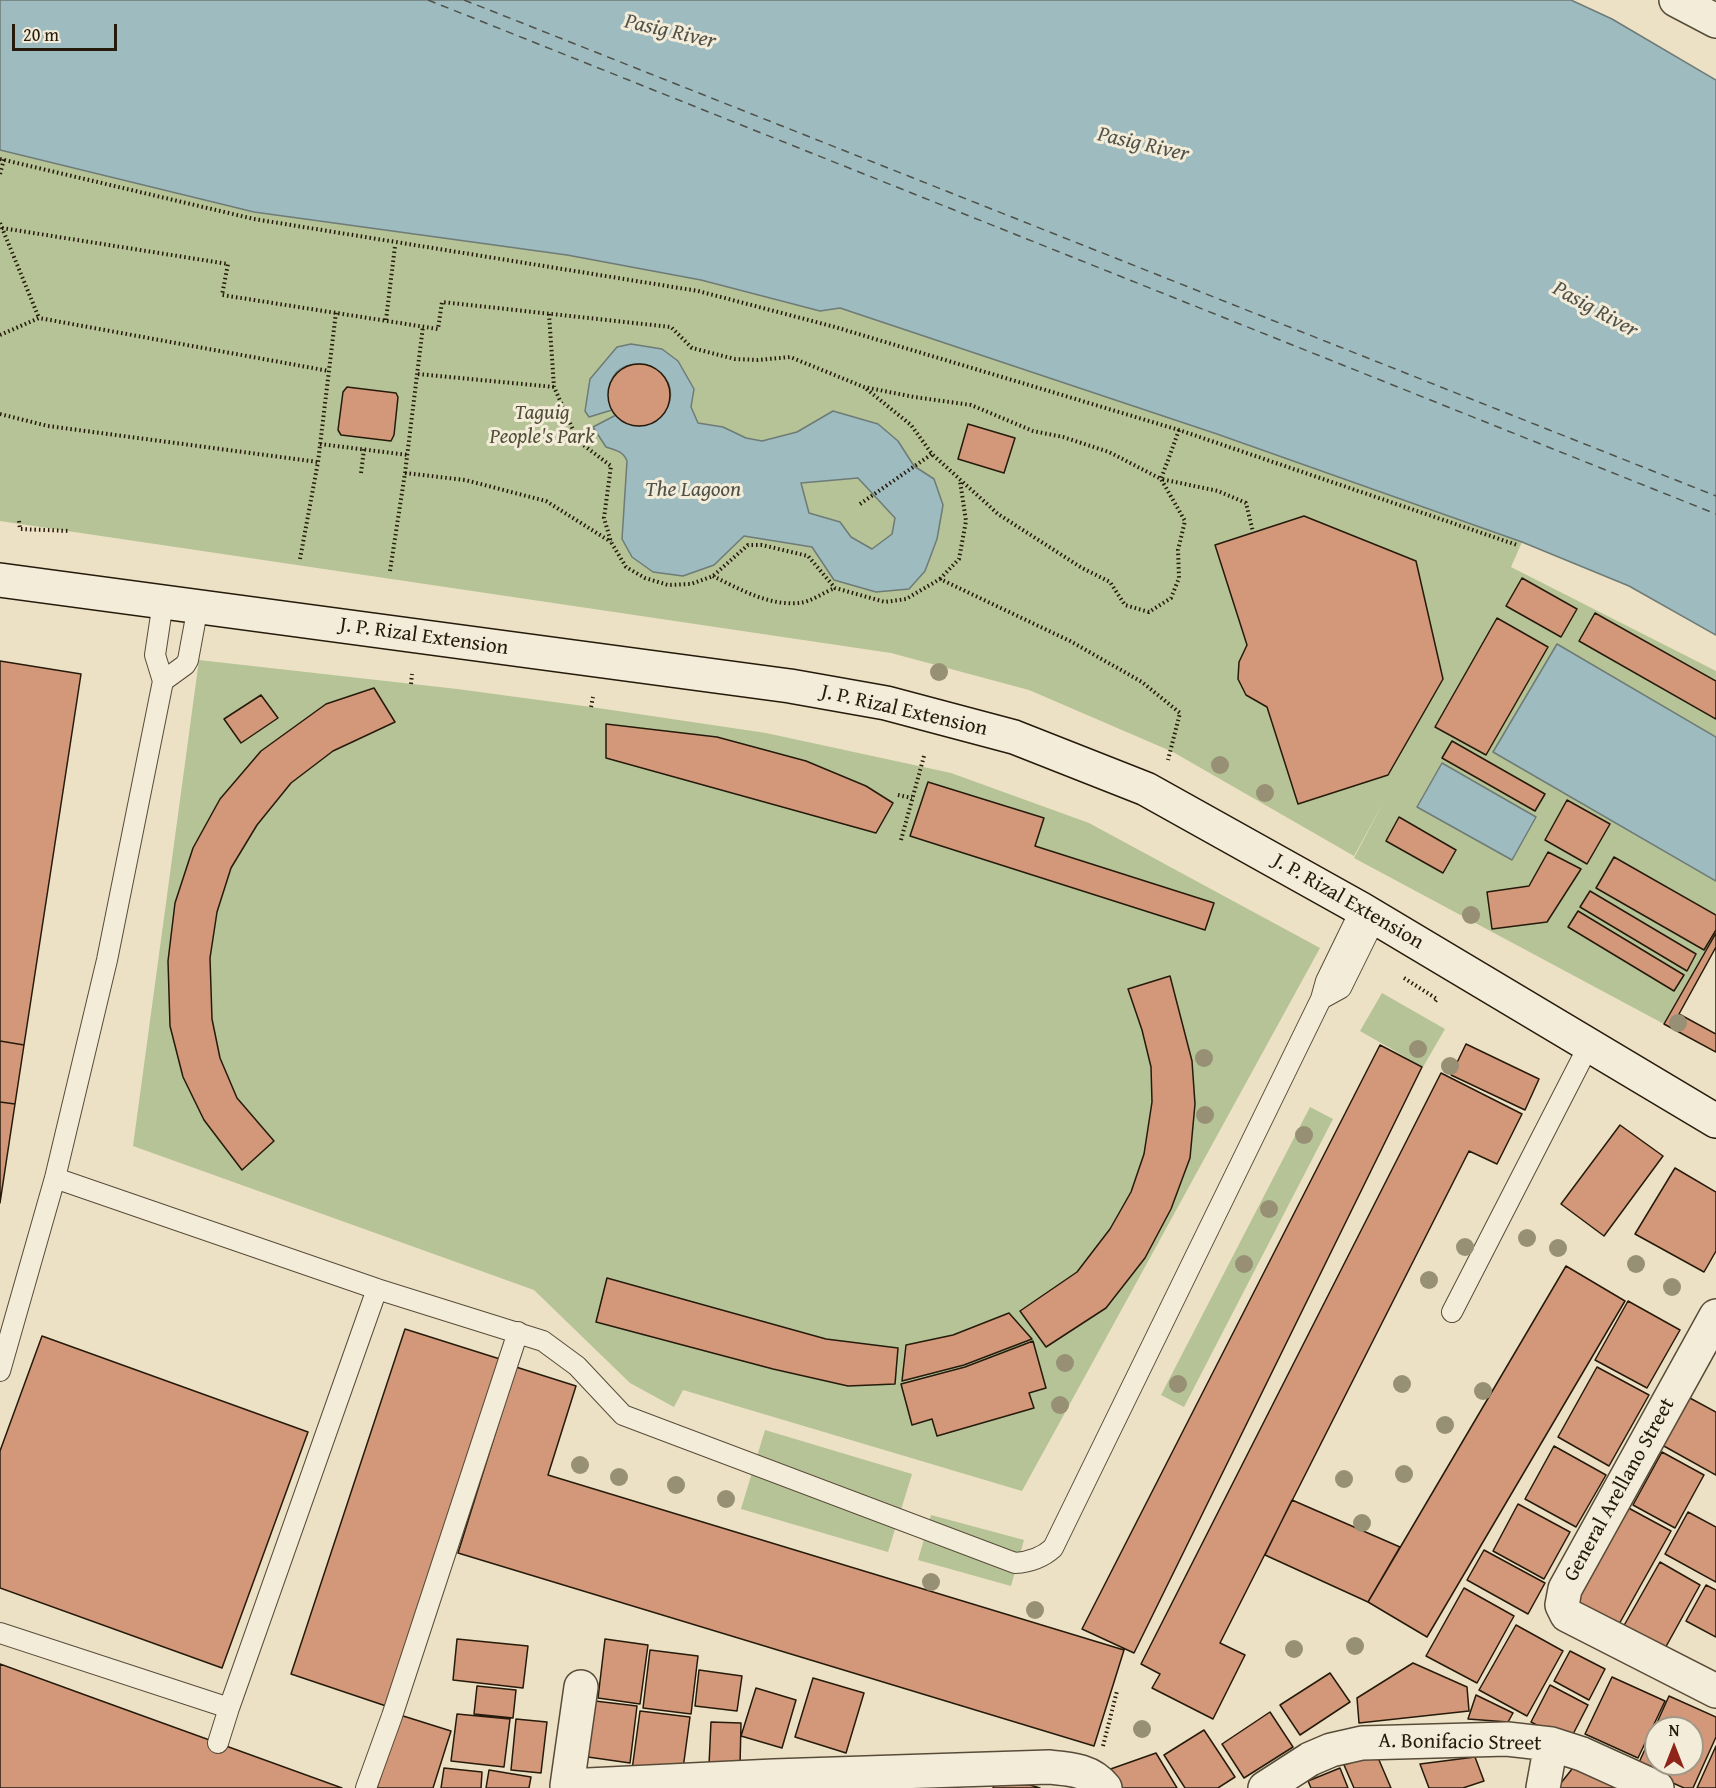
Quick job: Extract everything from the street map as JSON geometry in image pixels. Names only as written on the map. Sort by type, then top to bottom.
[{"type":"main road","points":[[1676,0],[1716,21]]},
{"type":"main road","name":"J. P. Rizal Extension","points":[[0,580],[790,686],[886,703],[1014,736],[1146,789],[1368,913],[1716,1121]]},
{"type":"main road","name":"General Arellano Street","points":[[1716,1316],[1565,1589],[1562,1605],[1567,1616],[1716,1691]]},
{"type":"main road","points":[[581,1687],[567,1786],[763,1776],[1049,1767],[1080,1771],[1100,1783]]},
{"type":"main road","name":"A. Bonifacio Street","points":[[1265,1788],[1310,1759],[1331,1750],[1362,1743],[1507,1739],[1551,1744],[1581,1754],[1657,1788]]},
{"type":"main road","points":[[1543,1788],[1551,1744]]},
{"type":"lane","points":[[0,1371],[55,1178],[107,960],[163,681],[155,655],[163,602]]},
{"type":"lane","points":[[163,681],[185,665],[188,660],[198,606]]},
{"type":"lane","points":[[55,1178],[377,1289],[543,1341],[577,1366],[623,1415],[1015,1563],[1028,1562],[1053,1548],[1321,999],[1326,981],[1368,913]]},
{"type":"lane","points":[[1452,1312],[1589,1045]]},
{"type":"lane","points":[[218,1743],[377,1289]]},
{"type":"lane","points":[[366,1788],[392,1716],[518,1332]]},
{"type":"lane","points":[[0,1634],[229,1708]]},
{"type":"path","points":[[0,174],[2,159],[254,219],[698,291],[835,327],[1179,430],[1517,544]]},
{"type":"path","points":[[1,226],[228,264],[222,295],[438,329],[442,302],[671,327],[692,348],[735,359],[758,360],[790,357],[864,387],[971,405],[1033,431],[1063,437],[1109,452],[1161,479],[1218,491],[1246,502],[1253,532]]},
{"type":"path","points":[[1,226],[39,318]]},
{"type":"path","points":[[386,320],[395,246]]},
{"type":"path","points":[[300,559],[318,462],[336,312]]},
{"type":"path","points":[[549,314],[554,387],[578,441],[611,466],[604,518],[611,542],[626,567],[645,578],[668,585],[691,584],[713,576],[748,545],[762,544],[808,556],[835,588],[885,602],[906,599],[940,579],[959,559],[966,521],[960,479]]},
{"type":"path","points":[[0,335],[39,318],[329,371]]},
{"type":"path","points":[[390,571],[408,455],[423,326]]},
{"type":"path","points":[[418,374],[554,387]]},
{"type":"path","points":[[864,387],[911,425],[932,453],[998,514],[1082,568],[1110,582],[1125,605],[1149,612],[1171,598],[1179,578],[1178,550],[1185,521],[1161,479],[1179,430]]},
{"type":"path","points":[[0,414],[48,426],[318,462]]},
{"type":"path","points":[[320,444],[408,455]]},
{"type":"path","points":[[361,473],[364,449]]},
{"type":"path","points":[[860,504],[932,453]]},
{"type":"path","points":[[405,473],[465,480],[546,501],[611,542]]},
{"type":"path","points":[[19,521],[20,529],[69,531]]},
{"type":"path","points":[[713,576],[745,592],[772,601],[801,603],[835,588]]},
{"type":"path","points":[[940,579],[1070,641],[1142,682],[1180,713],[1168,760]]},
{"type":"path","points":[[411,684],[412,674]]},
{"type":"path","points":[[591,707],[593,698]]},
{"type":"path","points":[[901,840],[924,756]]},
{"type":"path","points":[[898,795],[912,798]]},
{"type":"path","points":[[1400,976],[1435,1001]]},
{"type":"path","points":[[1100,1783],[1117,1691]]},
{"type":"green space","name":"Taguig People's Park","points":[[0,150],[254,212],[567,255],[701,280],[820,311],[840,308],[1217,434],[1522,542],[1511,567],[1716,671],[1716,933],[1664,1024],[1354,858],[1384,801],[1354,856],[1173,752],[1029,690],[891,653],[0,521]]},
{"type":"green space","points":[[199,660],[457,689],[766,733],[951,773],[1089,823],[1320,948],[1022,1491],[683,1390],[674,1407],[630,1383],[534,1290],[133,1146]]},
{"type":"green space","points":[[1382,993],[1445,1029],[1423,1067],[1360,1031]]},
{"type":"green space","points":[[1310,1107],[1333,1119],[1184,1407],[1161,1395]]},
{"type":"green space","points":[[765,1430],[912,1474],[888,1552],[741,1509]]},
{"type":"green space","points":[[931,1515],[1024,1540],[1011,1586],[918,1560]]},
{"type":"water","name":"Pasig River","points":[[0,0],[1571,0],[1612,19],[1716,80],[1716,635],[1629,586],[1522,542],[1217,434],[840,308],[820,311],[701,280],[567,255],[254,212],[0,150]]},
{"type":"water","name":"The Lagoon","points":[[631,344],[662,349],[678,361],[694,389],[691,407],[698,423],[723,427],[746,438],[762,441],[797,432],[833,411],[878,424],[898,441],[914,466],[934,479],[943,505],[937,539],[925,571],[909,589],[876,592],[834,580],[812,547],[744,536],[714,565],[683,576],[653,572],[632,557],[622,539],[627,461],[621,453],[606,447],[593,427],[616,415],[628,423],[640,425],[651,423],[661,416],[670,396],[669,384],[659,371],[646,365],[630,365],[622,368],[612,378],[609,393],[612,410],[589,417],[585,411],[590,379],[617,347]],"holes":[[[858,478],[895,518],[892,534],[872,549],[851,537],[840,522],[809,513],[801,483]]]},
{"type":"water","points":[[1557,644],[1716,737],[1716,881],[1493,752]]},
{"type":"water","points":[[1442,763],[1536,817],[1512,860],[1417,807]]},
{"type":"building","points":[[639,364],[656,369],[661,373],[665,378],[670,395],[665,412],[661,417],[656,421],[639,426],[622,421],[617,417],[613,412],[608,395],[613,378],[617,373],[622,369]]},
{"type":"building","points":[[347,387],[396,393],[398,397],[394,435],[391,441],[341,435],[338,430],[343,392]]},
{"type":"building","points":[[968,424],[1015,438],[1004,473],[958,459]]},
{"type":"building","points":[[1304,516],[1416,561],[1443,679],[1388,775],[1298,804],[1267,707],[1246,695],[1238,679],[1239,662],[1247,645],[1215,545]]},
{"type":"building","points":[[1522,578],[1577,609],[1561,637],[1506,606]]},
{"type":"building","points":[[1595,613],[1716,681],[1716,719],[1579,641]]},
{"type":"building","points":[[1497,618],[1548,647],[1486,755],[1435,727]]},
{"type":"building","points":[[0,661],[81,674],[24,1045],[0,1041]]},
{"type":"building","points":[[374,688],[395,722],[333,751],[291,783],[257,825],[231,868],[217,912],[210,958],[212,1019],[220,1058],[237,1098],[274,1141],[242,1170],[204,1120],[183,1077],[170,1026],[168,961],[175,903],[193,848],[220,799],[261,751],[326,704]]},
{"type":"building","points":[[261,695],[278,718],[241,743],[224,719]]},
{"type":"building","points":[[606,724],[717,737],[806,761],[866,786],[893,803],[876,833],[606,758]]},
{"type":"building","points":[[1452,741],[1545,794],[1535,811],[1442,758]]},
{"type":"building","points":[[928,782],[1044,818],[1035,846],[1214,903],[1205,930],[910,836]]},
{"type":"building","points":[[1567,800],[1610,824],[1587,864],[1545,840]]},
{"type":"building","points":[[1399,817],[1456,850],[1443,873],[1386,841]]},
{"type":"building","points":[[1548,852],[1581,869],[1547,922],[1492,929],[1487,892],[1529,886]]},
{"type":"building","points":[[1614,857],[1716,915],[1716,930],[1704,950],[1596,888]]},
{"type":"building","points":[[1590,891],[1696,954],[1687,971],[1580,907]]},
{"type":"building","points":[[1578,911],[1684,975],[1674,991],[1568,927]]},
{"type":"building","points":[[1716,933],[1716,1052],[1664,1024]]},
{"type":"building","points":[[1716,947],[1716,1034],[1679,1014]]},
{"type":"building","points":[[1170,976],[1192,1061],[1195,1104],[1190,1158],[1171,1209],[1145,1258],[1106,1308],[1046,1347],[1020,1311],[1077,1272],[1110,1229],[1131,1192],[1144,1154],[1152,1102],[1151,1067],[1142,1030],[1128,989]]},
{"type":"building","points":[[0,1041],[24,1045],[15,1104],[0,1102]]},
{"type":"building","points":[[1466,1044],[1539,1079],[1525,1110],[1451,1075]]},
{"type":"building","points":[[1380,1045],[1422,1067],[1134,1653],[1082,1629]]},
{"type":"building","points":[[1441,1073],[1522,1114],[1497,1164],[1469,1151],[1220,1643],[1245,1655],[1213,1719],[1152,1688],[1160,1674],[1141,1664]]},
{"type":"building","points":[[0,1102],[15,1104],[0,1203]]},
{"type":"building","points":[[1620,1125],[1663,1156],[1604,1236],[1561,1204]]},
{"type":"building","points":[[1675,1168],[1716,1192],[1716,1251],[1704,1272],[1635,1234]]},
{"type":"building","points":[[1566,1266],[1625,1301],[1427,1637],[1368,1602]]},
{"type":"building","points":[[607,1278],[826,1339],[898,1348],[895,1384],[848,1386],[773,1369],[596,1322]]},
{"type":"building","points":[[1628,1301],[1680,1330],[1647,1388],[1595,1360]]},
{"type":"building","points":[[1009,1313],[1032,1339],[964,1365],[902,1381],[906,1345],[953,1335]]},
{"type":"building","points":[[405,1329],[503,1360],[389,1707],[291,1674]]},
{"type":"building","points":[[42,1336],[308,1432],[222,1668],[0,1588],[0,1451]]},
{"type":"building","points":[[1033,1341],[1046,1388],[1029,1393],[1034,1408],[937,1436],[932,1419],[912,1425],[901,1384],[965,1367]]},
{"type":"building","points":[[516,1367],[576,1386],[548,1475],[1124,1650],[1094,1746],[458,1553]]},
{"type":"building","points":[[1597,1367],[1649,1395],[1609,1466],[1558,1437]]},
{"type":"building","points":[[1688,1397],[1716,1412],[1716,1475],[1662,1445]]},
{"type":"building","points":[[1554,1446],[1606,1475],[1576,1527],[1525,1499]]},
{"type":"building","points":[[1662,1452],[1704,1475],[1675,1528],[1633,1505]]},
{"type":"building","points":[[1292,1500],[1400,1547],[1368,1602],[1265,1555]]},
{"type":"building","points":[[1518,1504],[1570,1532],[1544,1579],[1493,1551]]},
{"type":"building","points":[[1623,1505],[1671,1531],[1618,1626],[1571,1599]]},
{"type":"building","points":[[1688,1512],[1716,1527],[1716,1582],[1665,1554]]},
{"type":"building","points":[[1484,1550],[1545,1583],[1528,1614],[1467,1580]]},
{"type":"building","points":[[1660,1562],[1700,1585],[1663,1652],[1622,1629]]},
{"type":"building","points":[[1706,1585],[1716,1590],[1716,1637],[1686,1621]]},
{"type":"building","points":[[1464,1588],[1514,1616],[1477,1683],[1426,1656]]},
{"type":"building","points":[[1516,1625],[1563,1651],[1527,1716],[1479,1690]]},
{"type":"building","points":[[457,1639],[528,1646],[523,1688],[453,1680]]},
{"type":"building","points":[[605,1639],[648,1645],[640,1704],[598,1698]]},
{"type":"building","points":[[650,1650],[698,1656],[691,1714],[643,1708]]},
{"type":"building","points":[[1570,1651],[1605,1669],[1589,1700],[1554,1681]]},
{"type":"building","points":[[1413,1663],[1467,1687],[1469,1711],[1359,1723],[1357,1698]]},
{"type":"building","points":[[0,1664],[99,1700],[342,1788],[0,1788]]},
{"type":"building","points":[[699,1670],[742,1676],[737,1711],[695,1706]]},
{"type":"building","points":[[1330,1673],[1350,1702],[1300,1735],[1280,1705]]},
{"type":"building","points":[[1612,1677],[1665,1701],[1658,1716],[1644,1716],[1644,1745],[1638,1758],[1585,1734]]},
{"type":"building","points":[[813,1678],[864,1693],[846,1753],[795,1737]]},
{"type":"building","points":[[1550,1685],[1588,1705],[1569,1742],[1531,1722]]},
{"type":"building","points":[[477,1686],[516,1690],[513,1718],[474,1714]]},
{"type":"building","points":[[756,1688],[796,1700],[782,1748],[741,1736]]},
{"type":"building","points":[[1476,1695],[1513,1713],[1508,1722],[1468,1719]]},
{"type":"building","points":[[1669,1696],[1716,1717],[1716,1737],[1704,1764],[1704,1716],[1660,1716]]},
{"type":"building","points":[[595,1701],[637,1706],[630,1763],[588,1757]]},
{"type":"building","points":[[640,1711],[690,1717],[682,1776],[632,1770]]},
{"type":"building","points":[[1270,1712],[1293,1747],[1244,1778],[1222,1744]]},
{"type":"building","points":[[457,1714],[510,1719],[504,1767],[451,1761]]},
{"type":"building","points":[[400,1715],[451,1731],[433,1788],[377,1788]]},
{"type":"building","points":[[516,1719],[547,1722],[541,1773],[511,1770]]},
{"type":"building","points":[[711,1722],[741,1723],[740,1766],[709,1765]]},
{"type":"building","points":[[1204,1730],[1235,1777],[1218,1788],[1185,1788],[1164,1755]]},
{"type":"building","points":[[1716,1746],[1716,1788],[1697,1788]]},
{"type":"building","points":[[1644,1751],[1644,1770],[1637,1767]]},
{"type":"building","points":[[1156,1753],[1177,1788],[1116,1788],[1105,1771]]},
{"type":"building","points":[[1376,1753],[1391,1788],[1354,1788],[1344,1765]]},
{"type":"building","points":[[1475,1757],[1484,1781],[1463,1788],[1429,1788],[1420,1764]]},
{"type":"building","points":[[1576,1764],[1624,1788],[1557,1788]]},
{"type":"building","points":[[444,1768],[482,1772],[481,1788],[441,1788]]},
{"type":"building","points":[[1340,1768],[1348,1788],[1311,1788],[1308,1781]]},
{"type":"building","points":[[489,1770],[531,1777],[529,1788],[486,1788]]},
{"type":"building","points":[[1657,1776],[1698,1776],[1693,1788],[1684,1788]]},
{"type":"building","points":[[994,1785],[1030,1785],[1040,1788],[993,1788]]},
{"type":"ferry route","points":[[428,0],[1716,514]]},
{"type":"ferry route","points":[[464,0],[1716,496]]}]
